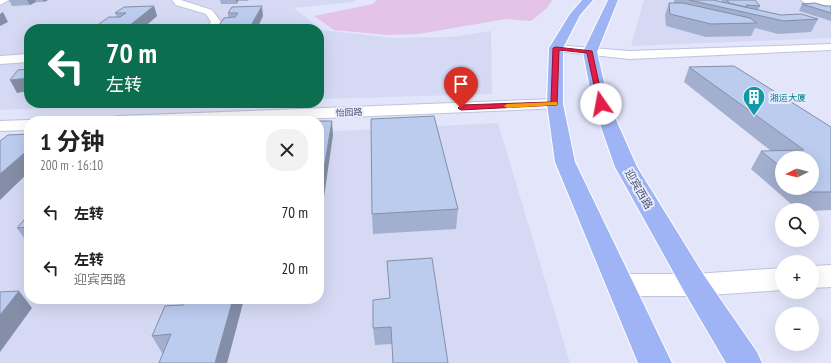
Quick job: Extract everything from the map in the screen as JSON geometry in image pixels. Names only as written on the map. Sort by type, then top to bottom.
[{"type":"highway","points":[[588,0],[575,14],[556,48],[555,104],[565,162],[655,363]]},
{"type":"highway","points":[[590,52],[613,0]]},
{"type":"highway","name":"迎宾西路","points":[[590,52],[601,104],[626,167],[695,285],[745,363]]},
{"type":"street","points":[[0,2],[5,0]]},
{"type":"street","points":[[176,0],[179,3],[209,12],[216,22],[215,24]]},
{"type":"street","points":[[805,0],[831,3]]},
{"type":"street","points":[[556,48],[629,56],[831,47]]},
{"type":"street","points":[[0,60],[24,58]]},
{"type":"street","name":"怡园路","points":[[247,116],[555,104]]},
{"type":"street","points":[[0,126],[24,124]]},
{"type":"street","points":[[819,277],[831,276]]},
{"type":"street","points":[[620,285],[695,285],[775,279]]},
{"type":"shaded area","points":[[0,0],[355,0],[353,2],[294,8],[314,24],[24,24],[24,108],[58,108],[0,110]]},
{"type":"shaded area","points":[[377,0],[552,0],[547,8],[531,21],[506,19],[418,34],[388,35],[334,30],[314,16],[373,4]]},
{"type":"shaded area","points":[[644,0],[831,0],[831,38],[631,46]]},
{"type":"shaded area","points":[[324,30],[394,38],[452,37],[491,31],[492,94],[324,99]]},
{"type":"shaded area","points":[[498,123],[570,363],[0,363],[0,147],[24,146],[24,304],[324,304],[324,132]]},
{"type":"building","points":[[689,0],[713,0],[781,15],[801,14],[818,19],[784,21]]},
{"type":"building","points":[[727,0],[755,0],[760,6],[746,5],[746,7],[729,3]]},
{"type":"building","points":[[669,3],[683,3],[750,18],[757,23],[711,24],[670,14]]},
{"type":"building","points":[[815,3],[831,6],[831,13],[802,4]]},
{"type":"building","points":[[154,6],[131,24],[99,24],[109,17],[120,17],[126,13],[115,13],[124,7]]},
{"type":"building","points":[[262,6],[252,24],[220,24],[224,18],[235,17],[238,13],[228,13],[232,7]]},
{"type":"building","points":[[734,66],[831,127],[831,192],[819,192],[819,151],[775,151],[775,162],[761,151],[804,150],[689,67]]},
{"type":"building","points":[[24,69],[24,79],[10,80],[18,70]]},
{"type":"building","points":[[434,116],[458,209],[372,214],[371,119]]},
{"type":"building","points":[[324,121],[332,121],[324,168]]},
{"type":"building","points":[[24,134],[24,153],[0,174],[0,141],[8,135]]},
{"type":"building","points":[[24,220],[24,227],[17,228]]},
{"type":"building","points":[[432,258],[448,363],[393,363],[391,327],[373,328],[373,300],[390,298],[387,261]]},
{"type":"building","points":[[19,291],[0,315],[0,292]]},
{"type":"building","points":[[232,304],[215,363],[159,363],[171,334],[152,336],[165,306]]},
{"type":"slow traffic","points":[[507,106],[554,104]]},
{"type":"place","name":"湘运大厦","points":[[754,116]]},
{"type":"route","points":[[461,108],[555,104],[556,48],[590,52],[601,104]]}]
